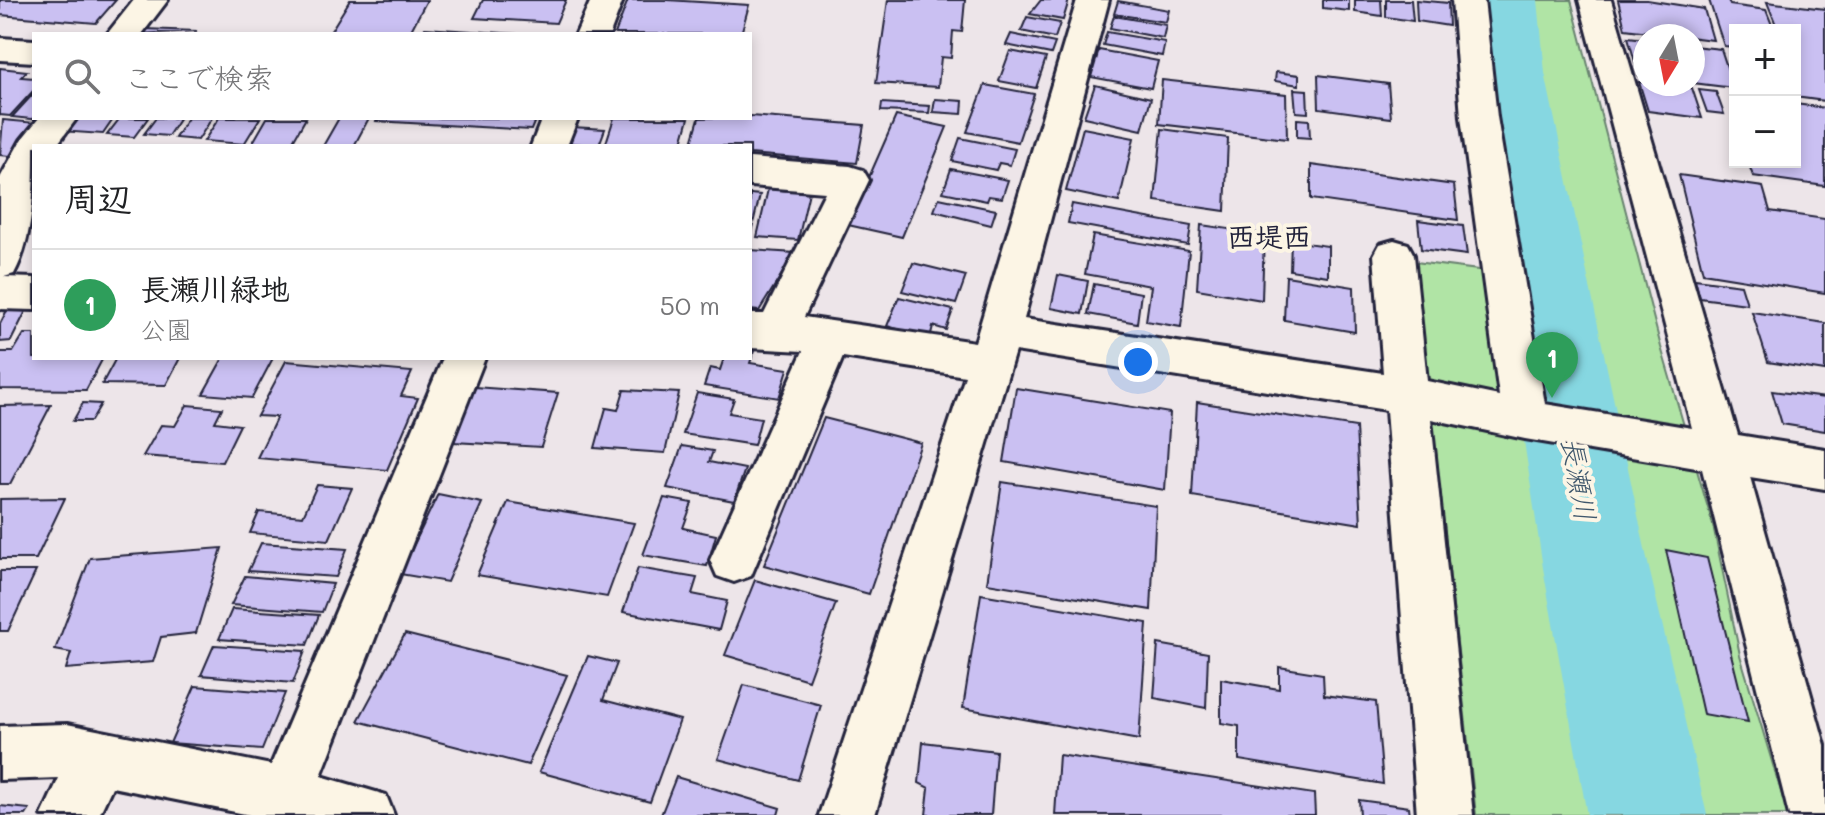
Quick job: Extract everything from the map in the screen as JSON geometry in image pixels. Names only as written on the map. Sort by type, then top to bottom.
[{"type":"street","points":[[126,32],[152,0]]},
{"type":"street","points":[[594,32],[607,0]]},
{"type":"street","points":[[847,815],[996,347],[1060,131],[1093,0]]},
{"type":"street","points":[[1468,0],[1479,117],[1532,421]]},
{"type":"street","points":[[1595,0],[1817,815]]},
{"type":"street","points":[[0,49],[32,51]]},
{"type":"street","points":[[38,144],[57,120]]},
{"type":"street","points":[[550,144],[559,120]]},
{"type":"street","points":[[0,263],[22,164]]},
{"type":"street","points":[[752,172],[850,180],[763,331],[996,347],[1406,395],[1532,421],[1825,469]]},
{"type":"street","points":[[1394,255],[1445,815]]},
{"type":"street","points":[[0,293],[32,294]]},
{"type":"street","points":[[734,560],[830,338]]},
{"type":"street","points":[[286,795],[463,360]]},
{"type":"street","points":[[0,753],[67,751],[286,795],[366,815]]},
{"type":"street","points":[[70,815],[98,757]]},
{"type":"green space","points":[[1490,0],[1571,0],[1661,347],[1713,525],[1740,655],[1788,815],[1476,815],[1415,262],[1518,275],[1499,131]]},
{"type":"building","points":[[0,0],[116,0],[96,23],[0,15]]},
{"type":"building","points":[[350,0],[427,0],[410,32],[330,32]]},
{"type":"building","points":[[483,0],[566,0],[556,23],[474,18]]},
{"type":"building","points":[[628,0],[749,5],[742,32],[616,32]]},
{"type":"building","points":[[888,0],[965,0],[962,32],[953,31],[951,58],[941,57],[938,87],[876,83]]},
{"type":"building","points":[[1041,0],[1069,0],[1063,20],[1030,14]]},
{"type":"building","points":[[1323,0],[1349,0],[1349,11],[1323,8]]},
{"type":"building","points":[[1355,0],[1381,0],[1382,16],[1355,12]]},
{"type":"building","points":[[1386,0],[1411,0],[1413,21],[1386,17]]},
{"type":"building","points":[[1416,0],[1448,3],[1449,26],[1417,21]]},
{"type":"building","points":[[1618,0],[1647,0],[1704,9],[1713,40],[1705,39],[1705,24],[1633,24],[1633,30],[1625,29]]},
{"type":"building","points":[[1709,0],[1728,0],[1730,5],[1766,10],[1772,24],[1729,24],[1729,46],[1724,46]]},
{"type":"building","points":[[1118,1],[1169,10],[1166,22],[1114,14]]},
{"type":"building","points":[[1767,2],[1825,9],[1825,101],[1801,98],[1801,24],[1776,24]]},
{"type":"building","points":[[1114,16],[1166,25],[1163,38],[1110,28]]},
{"type":"building","points":[[1027,17],[1060,23],[1055,38],[1021,31]]},
{"type":"building","points":[[425,28],[487,32],[423,32]]},
{"type":"building","points":[[144,29],[197,31],[178,32],[142,32]]},
{"type":"building","points":[[1107,32],[1165,42],[1162,56],[1103,45]]},
{"type":"building","points":[[1011,34],[1055,43],[1051,54],[1006,45]]},
{"type":"building","points":[[1628,37],[1633,38],[1633,55]]},
{"type":"building","points":[[1705,47],[1721,49],[1729,73],[1729,87],[1705,84]]},
{"type":"building","points":[[1099,50],[1158,61],[1151,88],[1091,77]]},
{"type":"building","points":[[1010,51],[1046,58],[1036,88],[999,81]]},
{"type":"building","points":[[0,68],[27,71],[21,77],[32,78],[32,92],[10,116],[0,115]]},
{"type":"building","points":[[1276,72],[1299,75],[1299,85],[1275,81]]},
{"type":"building","points":[[1318,75],[1388,84],[1391,118],[1319,108]]},
{"type":"building","points":[[1162,80],[1286,94],[1287,139],[1159,124]]},
{"type":"building","points":[[985,85],[1034,94],[1018,142],[967,132]]},
{"type":"building","points":[[1095,85],[1151,98],[1142,130],[1084,117]]},
{"type":"building","points":[[1294,89],[1307,90],[1308,113],[1296,112]]},
{"type":"building","points":[[1705,91],[1716,92],[1724,114],[1707,112],[1701,96],[1705,96]]},
{"type":"building","points":[[32,95],[32,119],[12,117]]},
{"type":"building","points":[[1643,96],[1695,96],[1702,118],[1648,111]]},
{"type":"building","points":[[935,99],[963,101],[962,114],[933,112]]},
{"type":"building","points":[[882,103],[930,106],[929,113],[881,111]]},
{"type":"building","points":[[1801,105],[1825,108],[1825,186],[1753,176],[1750,168],[1801,168]]},
{"type":"building","points":[[752,116],[864,125],[857,163],[752,154],[752,144],[692,144],[698,120],[752,120]]},
{"type":"building","points":[[896,116],[947,127],[902,237],[848,225]]},
{"type":"building","points":[[1297,119],[1309,120],[1310,138],[1297,137]]},
{"type":"building","points":[[3,120],[37,123],[10,156],[0,155]]},
{"type":"building","points":[[67,120],[113,120],[103,134],[59,131]]},
{"type":"building","points":[[118,120],[147,120],[134,137],[107,135]]},
{"type":"building","points":[[154,120],[179,120],[168,136],[144,134]]},
{"type":"building","points":[[187,120],[211,120],[198,140],[175,138]]},
{"type":"building","points":[[218,120],[259,120],[244,144],[204,141]]},
{"type":"building","points":[[266,120],[305,120],[291,144],[252,144]]},
{"type":"building","points":[[338,120],[368,120],[355,144],[324,144]]},
{"type":"building","points":[[376,120],[535,120],[531,130]]},
{"type":"building","points":[[613,120],[688,120],[682,144],[606,144]]},
{"type":"building","points":[[572,127],[605,129],[599,144],[566,143]]},
{"type":"building","points":[[1083,128],[1134,138],[1119,202],[1066,191]]},
{"type":"building","points":[[1162,129],[1228,138],[1225,211],[1155,201]]},
{"type":"building","points":[[960,138],[1015,149],[1010,165],[999,163],[996,170],[952,161]]},
{"type":"building","points":[[1311,165],[1454,185],[1458,220],[1311,199]]},
{"type":"building","points":[[951,169],[1008,180],[1002,198],[989,196],[987,201],[943,192]]},
{"type":"building","points":[[1679,175],[1763,187],[1770,211],[1825,219],[1825,293],[1703,273]]},
{"type":"building","points":[[768,189],[809,192],[798,240],[757,237]]},
{"type":"building","points":[[752,194],[760,195],[752,228]]},
{"type":"building","points":[[939,198],[996,210],[991,225],[934,211]]},
{"type":"building","points":[[1072,204],[1191,226],[1188,245],[1068,223]]},
{"type":"building","points":[[1418,220],[1463,226],[1467,255],[1421,249]]},
{"type":"building","points":[[1201,225],[1264,234],[1262,300],[1197,289]]},
{"type":"building","points":[[1093,235],[1189,251],[1181,327],[1146,321],[1151,286],[1085,274]]},
{"type":"building","points":[[1291,241],[1328,246],[1328,276],[1290,270]]},
{"type":"building","points":[[752,250],[795,253],[759,311],[752,310]]},
{"type":"building","points":[[913,263],[966,276],[956,304],[902,291]]},
{"type":"building","points":[[1058,275],[1088,281],[1082,314],[1051,308]]},
{"type":"building","points":[[1286,276],[1354,287],[1355,332],[1284,320]]},
{"type":"building","points":[[1695,279],[1741,285],[1747,304],[1700,298]]},
{"type":"building","points":[[1094,284],[1141,293],[1137,323],[1088,314]]},
{"type":"building","points":[[899,297],[953,310],[946,330],[933,326],[930,338],[887,326]]},
{"type":"building","points":[[27,309],[11,341],[0,342],[0,324],[7,310]]},
{"type":"building","points":[[1752,312],[1825,323],[1825,371],[1768,362]]},
{"type":"building","points":[[24,334],[32,334],[32,360],[102,360],[86,390],[0,389],[0,352],[13,352]]},
{"type":"building","points":[[115,360],[179,360],[166,385],[102,384]]},
{"type":"building","points":[[222,360],[272,360],[252,398],[203,394]]},
{"type":"building","points":[[723,360],[751,360],[750,363],[788,369],[779,398],[704,386],[710,368],[720,370]]},
{"type":"building","points":[[286,361],[412,372],[401,396],[418,398],[387,470],[257,458],[277,417],[257,416]]},
{"type":"building","points":[[474,387],[558,393],[541,447],[454,442]]},
{"type":"building","points":[[1016,388],[1170,413],[1165,490],[1004,462]]},
{"type":"building","points":[[624,390],[679,393],[665,453],[595,448],[606,408],[618,410]]},
{"type":"building","points":[[1772,391],[1825,398],[1825,431],[1782,424]]},
{"type":"building","points":[[697,393],[734,399],[729,413],[761,418],[754,445],[683,434]]},
{"type":"building","points":[[1197,402],[1356,427],[1361,524],[1192,496]]},
{"type":"building","points":[[83,403],[101,404],[91,421],[73,421]]},
{"type":"building","points":[[51,405],[10,484],[0,484],[0,406]]},
{"type":"building","points":[[187,405],[222,408],[215,422],[240,425],[222,462],[143,456],[161,425],[175,426]]},
{"type":"building","points":[[824,418],[921,443],[869,594],[764,565]]},
{"type":"building","points":[[682,446],[713,451],[709,462],[745,469],[734,501],[667,488]]},
{"type":"building","points":[[1002,482],[1156,506],[1151,610],[987,583]]},
{"type":"building","points":[[317,485],[352,488],[329,540],[250,533],[259,512],[303,516]]},
{"type":"building","points":[[438,494],[482,503],[447,582],[400,574]]},
{"type":"building","points":[[65,498],[36,559],[0,559],[0,499]]},
{"type":"building","points":[[664,498],[692,503],[683,528],[716,535],[707,566],[643,555]]},
{"type":"building","points":[[508,502],[634,523],[607,597],[477,575]]},
{"type":"building","points":[[261,543],[347,549],[336,577],[248,571]]},
{"type":"building","points":[[222,548],[196,633],[161,637],[153,662],[66,669],[71,653],[55,650],[90,558]]},
{"type":"building","points":[[1666,550],[1707,558],[1748,722],[1703,714]]},
{"type":"building","points":[[638,568],[697,578],[692,594],[727,601],[719,630],[623,612]]},
{"type":"building","points":[[0,571],[36,571],[8,631],[0,631]]},
{"type":"building","points":[[245,576],[333,584],[322,612],[231,605]]},
{"type":"building","points":[[755,580],[836,603],[808,680],[725,655]]},
{"type":"building","points":[[981,594],[1147,623],[1139,740],[963,708]]},
{"type":"building","points":[[232,609],[319,615],[307,645],[219,639]]},
{"type":"building","points":[[405,634],[567,675],[528,765],[358,721]]},
{"type":"building","points":[[1158,644],[1208,653],[1206,708],[1154,698]]},
{"type":"building","points":[[214,645],[305,651],[293,683],[201,675]]},
{"type":"building","points":[[588,656],[617,663],[603,700],[680,720],[650,802],[539,772]]},
{"type":"building","points":[[1279,667],[1323,674],[1324,695],[1376,702],[1383,784],[1239,760],[1239,726],[1221,723],[1221,679],[1279,689]]},
{"type":"building","points":[[744,685],[821,705],[798,780],[718,759]]},
{"type":"building","points":[[195,686],[285,693],[262,750],[170,743]]},
{"type":"building","points":[[923,742],[996,751],[991,815],[926,815],[929,788],[919,783]]},
{"type":"building","points":[[1059,755],[1314,794],[1315,815],[1055,815]]},
{"type":"building","points":[[676,777],[780,808],[778,815],[661,815]]},
{"type":"building","points":[[1359,800],[1409,807],[1410,815],[1360,815]]},
{"type":"building","points":[[0,806],[30,809],[26,815],[0,815]]},
{"type":"waterway","name":"長瀬川","points":[[1502,0],[1507,73],[1596,568],[1647,815]]},
{"type":"place","name":"長瀬川緑地","points":[[1552,398]]},
{"type":"district","name":"西堤西","points":[[1269,236]]}]
